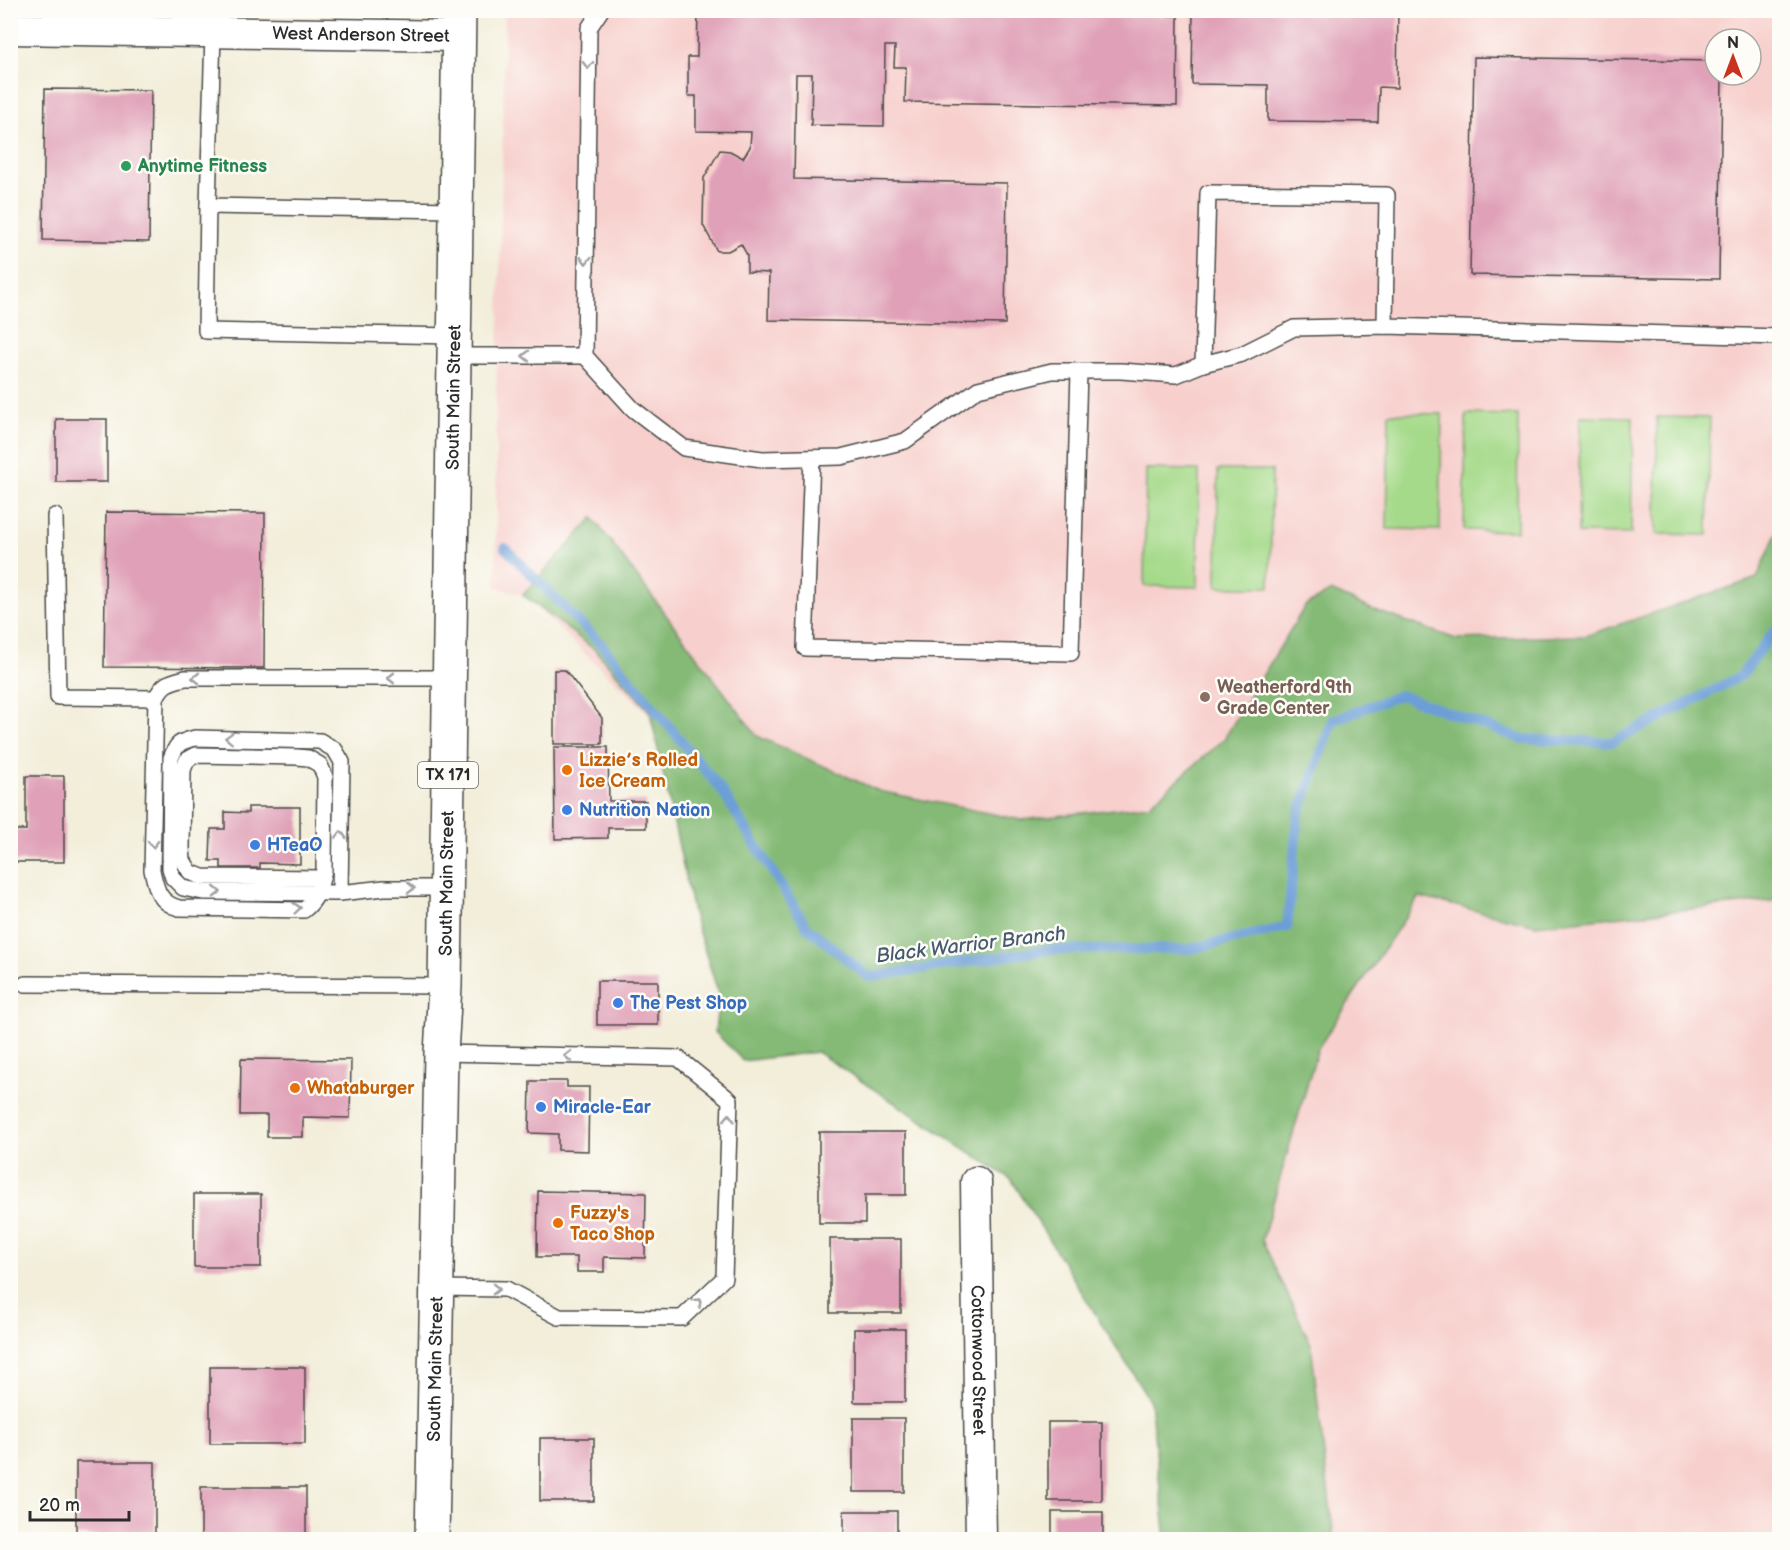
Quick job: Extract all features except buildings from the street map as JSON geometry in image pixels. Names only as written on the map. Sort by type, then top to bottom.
[{"type":"main road","name":"South Main Street","points":[[432,1539],[450,678],[459,23]]},
{"type":"street","name":"West Anderson Street","points":[[10,29],[158,26],[213,33],[459,23]]},
{"type":"street","name":"Cottonwood Street","points":[[976,1182],[981,1539]]},
{"type":"lane","points":[[601,10],[589,28],[585,356],[633,409],[684,448],[762,459],[841,457],[905,441],[978,389],[1052,371],[1121,371],[1176,375],[1203,364],[1242,354],[1294,328],[1385,326],[1779,337]]},
{"type":"lane","points":[[213,33],[206,331],[585,356]]},
{"type":"lane","points":[[1203,364],[1208,193],[1386,195],[1385,326]]},
{"type":"lane","points":[[208,206],[457,210]]},
{"type":"lane","points":[[812,458],[805,648],[1071,653],[1079,371]]},
{"type":"lane","points":[[55,516],[58,697],[156,699]]},
{"type":"lane","points":[[446,888],[384,888],[340,893],[320,886],[202,877],[190,872],[183,860],[182,849],[183,770],[187,760],[196,755],[297,757],[308,758],[320,765],[325,777],[324,870],[320,886],[314,903],[304,910],[179,908],[168,905],[160,895],[152,870],[156,699],[168,682],[185,678],[450,678]]},
{"type":"lane","points":[[320,886],[203,891],[183,888],[173,878],[170,868],[171,758],[176,745],[184,740],[195,738],[320,741],[335,750],[342,762],[340,893]]},
{"type":"lane","points":[[25,984],[444,986]]},
{"type":"lane","points":[[437,1288],[506,1289],[559,1317],[682,1318],[724,1278],[730,1101],[678,1058],[441,1053]]},
{"type":"shaded area","points":[[402,10],[392,14],[193,11]]},
{"type":"shaded area","name":"Weatherford 9th Grade Center","points":[[505,11],[1779,11],[1779,1539],[1257,1539],[1254,1238],[738,798],[523,595],[496,587],[496,390]]},
{"type":"green space","points":[[1389,413],[1442,414],[1440,530],[1387,529]]},
{"type":"green space","points":[[1466,414],[1518,415],[1517,531],[1464,530]]},
{"type":"green space","points":[[1580,416],[1633,417],[1631,534],[1578,533]]},
{"type":"green space","points":[[1657,417],[1710,418],[1708,535],[1656,534]]},
{"type":"green space","points":[[1146,469],[1199,470],[1198,587],[1144,586]]},
{"type":"green space","points":[[1218,470],[1272,470],[1270,587],[1217,587]]},
{"type":"green space","points":[[593,518],[757,736],[879,791],[1022,820],[1149,805],[1224,739],[1305,606],[1331,591],[1371,609],[1456,639],[1585,636],[1757,578],[1779,527],[1779,900],[1536,925],[1419,897],[1318,1048],[1262,1240],[1311,1344],[1334,1539],[1166,1539],[1150,1401],[1011,1179],[817,1052],[743,1061],[715,1032],[719,995],[694,917],[650,712],[595,650],[523,595]]},
{"type":"waterway","name":"Black Warrior Branch","points":[[505,548],[602,645],[720,788],[807,927],[869,977],[1046,950],[1189,949],[1287,927],[1298,816],[1333,720],[1400,695],[1522,739],[1612,742],[1741,676],[1780,623]]},
{"type":"place","name":"Anytime Fitness","points":[[126,166]]},
{"type":"place","name":"Weatherford 9th Grade Center","points":[[1205,697]]},
{"type":"place","name":"Lizzie’s Rolled Ice Cream","points":[[567,770]]},
{"type":"place","name":"Nutrition Nation","points":[[567,810]]},
{"type":"place","name":"HTeaO","points":[[255,845]]},
{"type":"place","name":"The Pest Shop","points":[[618,1003]]},
{"type":"place","name":"Whataburger","points":[[295,1088]]},
{"type":"place","name":"Miracle-Ear","points":[[541,1107]]},
{"type":"place","name":"Fuzzy's Taco Shop","points":[[558,1223]]}]
